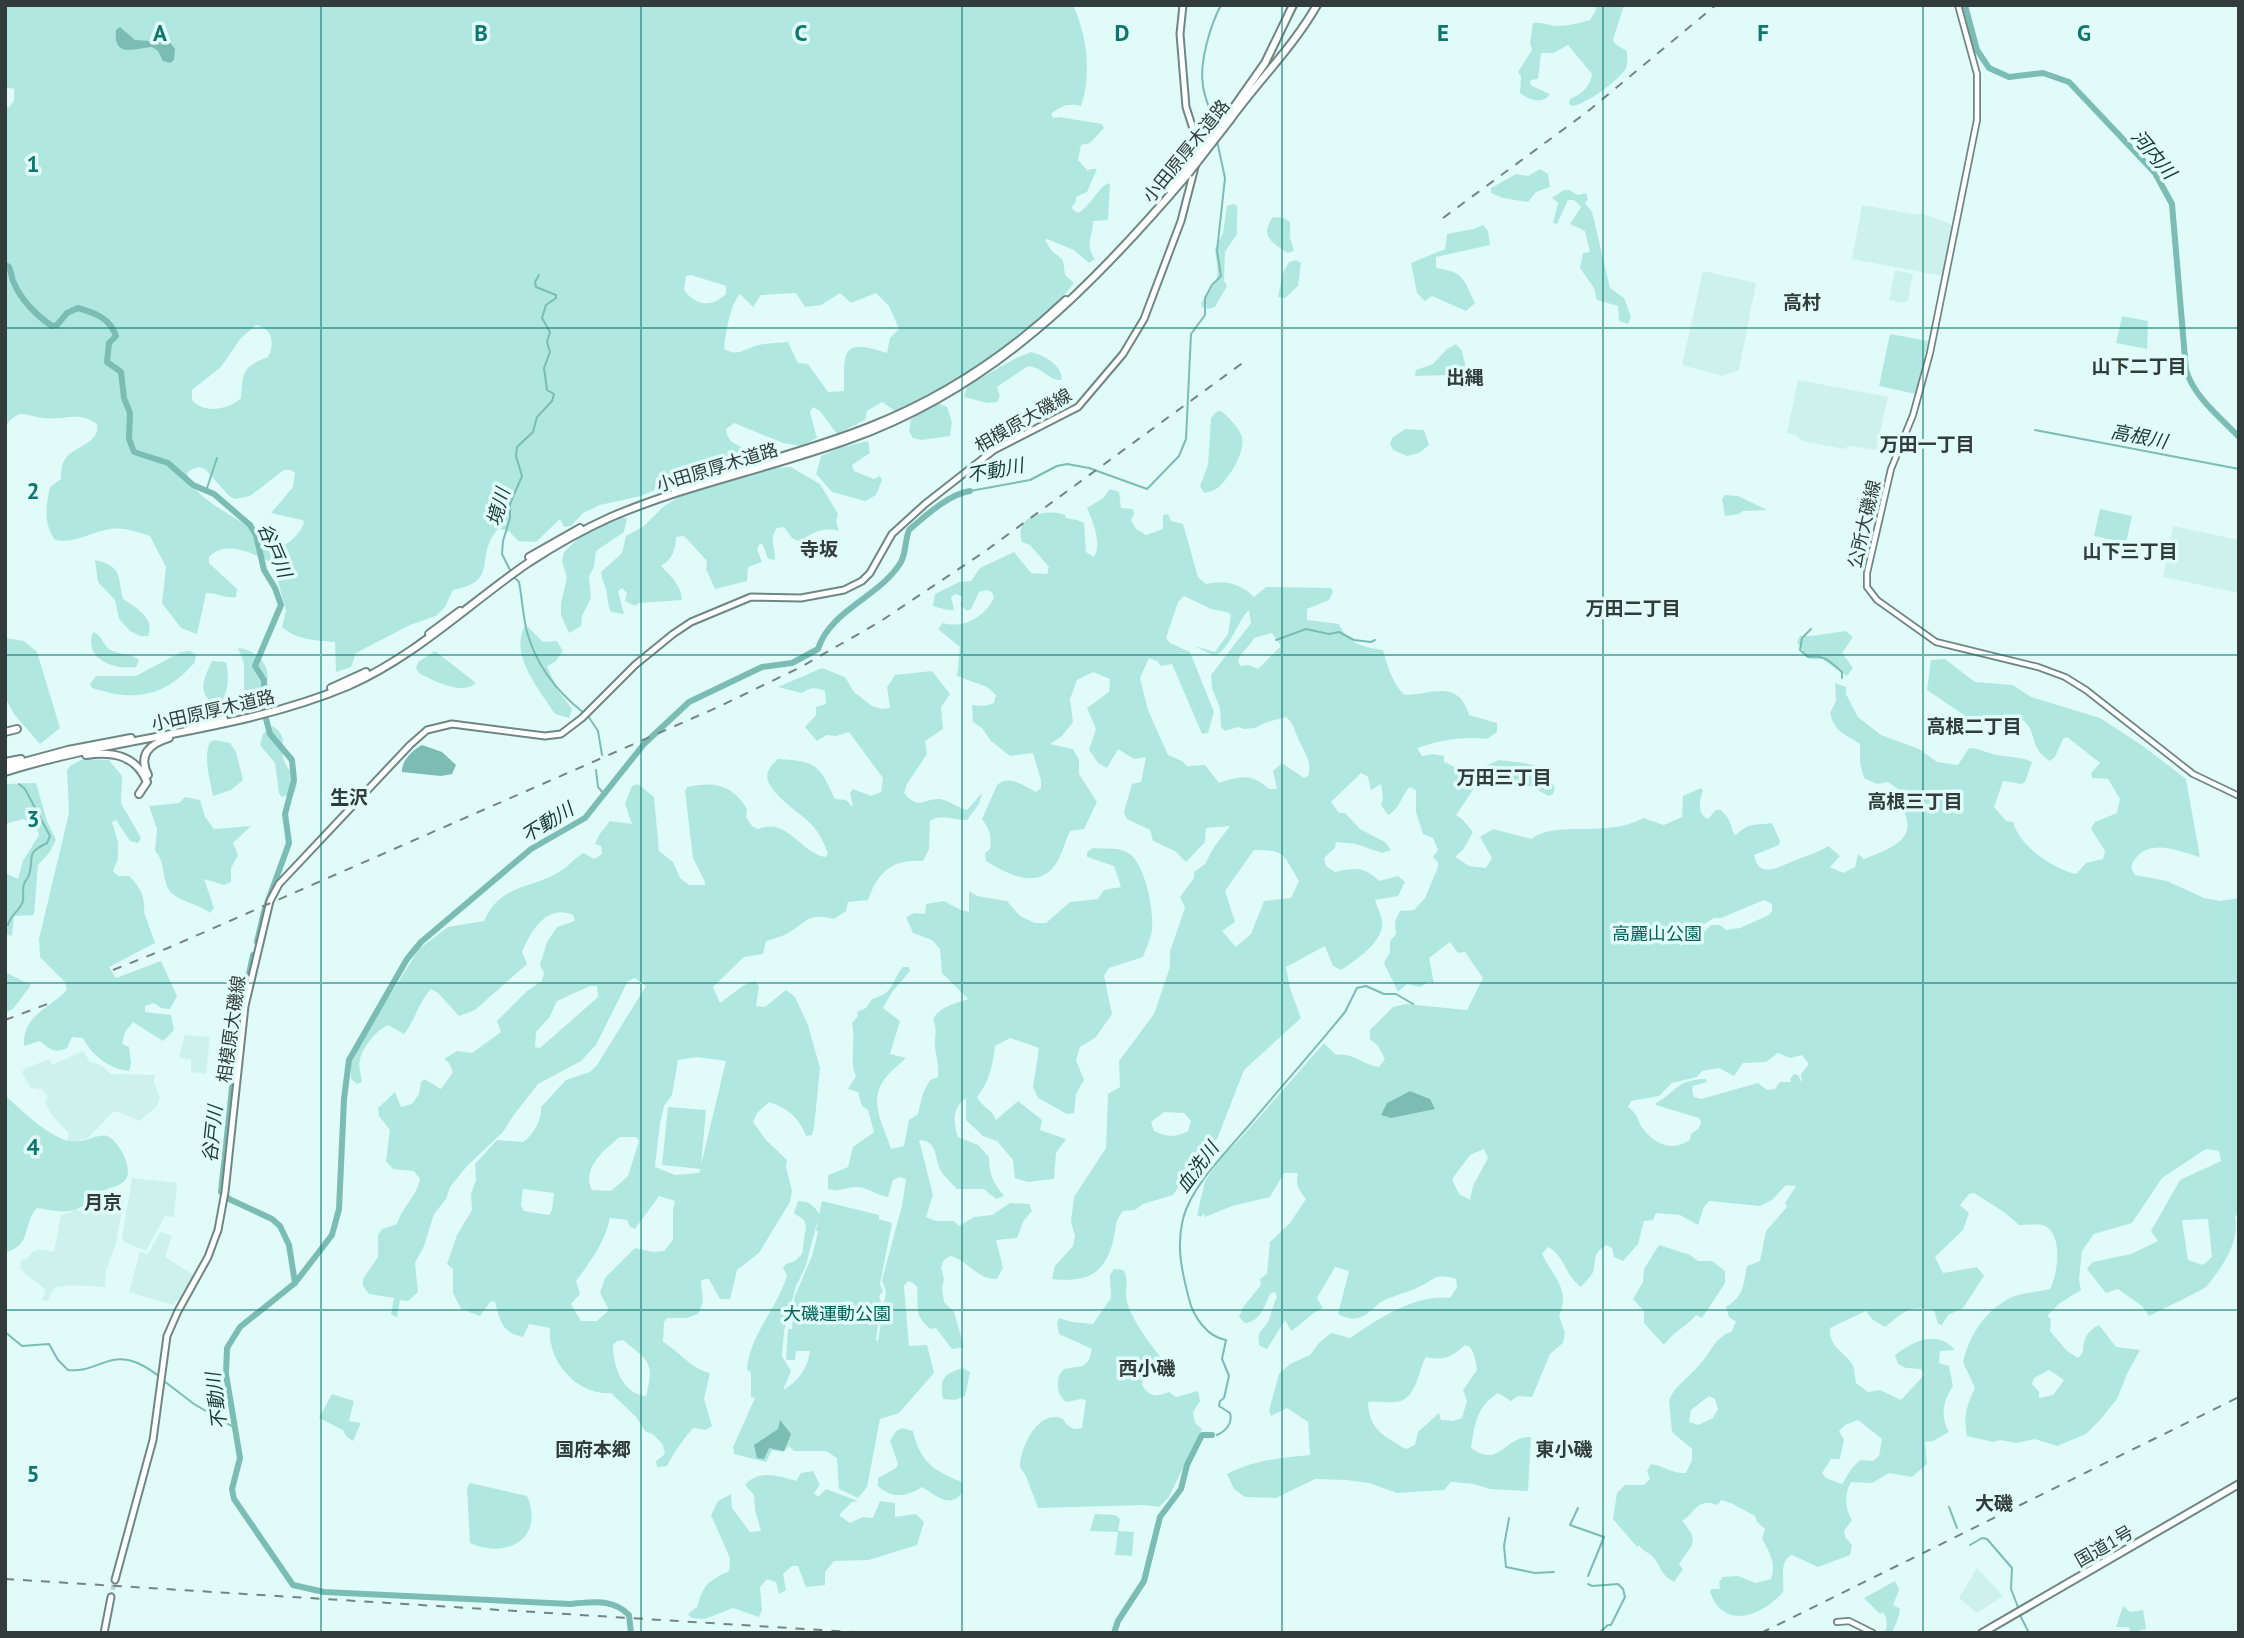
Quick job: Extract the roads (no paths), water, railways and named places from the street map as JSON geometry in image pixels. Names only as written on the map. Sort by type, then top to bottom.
[{"type":"highway","name":"小田原厚木道路","points":[[1228,119],[1265,63],[1293,5]]},
{"type":"highway","name":"小田原厚木道路","points":[[5,769],[210,727],[297,702],[348,681],[396,656],[562,537],[618,510],[682,486],[859,431],[912,408],[967,377],[1023,337],[1074,293],[1156,206],[1298,36],[1317,5]]},
{"type":"highway","name":"小田原厚木道路","points":[[5,769],[68,750],[252,715]]},
{"type":"highway","points":[[38,762],[100,753],[120,755],[140,768],[147,784],[139,794],[145,793],[151,784],[143,764],[148,749],[159,741],[210,727]]},
{"type":"highway","points":[[5,762],[68,750]]},
{"type":"highway","name":"国道1号","points":[[1982,1633],[2239,1484]]},
{"type":"main road","name":"相模原大磯線","points":[[114,1580],[153,1440],[167,1336],[214,1245],[225,1195],[247,995],[270,901],[279,884],[427,730],[460,724],[552,736],[565,732],[635,665],[691,622],[751,597],[801,598],[854,587],[870,573],[892,534],[916,512],[994,450],[1078,407],[1125,351],[1144,319],[1188,198],[1198,158],[1196,138],[1186,107],[1180,34],[1183,5]]},
{"type":"main road","name":"公所大磯線","points":[[1958,5],[1977,75],[1978,120],[1930,353],[1913,416],[1891,469],[1867,573],[1867,587],[1877,600],[1936,642],[2038,667],[2071,681],[2193,774],[2239,796]]},
{"type":"main road","points":[[104,1633],[111,1597]]},
{"type":"main road","points":[[1837,1622],[1851,1621],[1873,1633]]},
{"type":"waterway","name":"不動川","points":[[1215,129],[1202,77],[1209,34],[1221,5]]},
{"type":"waterway","name":"河内川","points":[[1965,5],[1977,50],[1989,68],[2009,77],[2043,73],[2069,82],[2155,173],[2172,204],[2186,370],[2201,398],[2239,437]]},
{"type":"waterway","name":"不動川","points":[[970,491],[1030,480],[1057,466],[1067,464],[1089,468],[1147,489],[1179,456],[1186,439],[1191,334],[1205,315],[1205,298],[1221,276],[1217,251],[1225,178],[1217,141]]},
{"type":"waterway","name":"谷戸川","points":[[5,265],[9,267],[13,281],[25,301],[52,326],[57,325],[67,313],[78,308],[96,314],[110,325],[116,336],[109,343],[107,362],[121,372],[124,398],[130,413],[129,439],[134,452],[168,463],[193,485],[214,494],[250,525],[256,535],[264,570],[281,605],[255,666],[264,680],[265,715],[270,734],[292,760],[294,780],[285,814],[289,843],[264,912],[257,942]]},
{"type":"waterway","name":"境川","points":[[511,572],[502,554],[510,518],[510,504],[522,476],[516,456],[517,447],[533,432],[537,417],[552,401],[554,394],[547,390],[544,368],[550,352],[547,342],[550,332],[542,318],[546,305],[556,298],[556,295],[536,287],[535,282],[539,275]]},
{"type":"waterway","name":"高根川","points":[[2035,430],[2239,469]]},
{"type":"waterway","points":[[206,491],[217,458]]},
{"type":"waterway","name":"不動川","points":[[631,1633],[629,1615],[616,1606],[602,1602],[570,1604],[324,1592],[293,1585],[234,1499],[232,1489],[240,1458],[226,1374],[227,1348],[240,1327],[295,1283],[332,1235],[339,1209],[344,1099],[349,1060],[407,959],[421,942],[531,849],[585,818],[644,744],[689,702],[762,667],[792,663],[818,649],[833,624],[892,574],[903,558],[909,530],[946,501],[970,491]]},
{"type":"waterway","name":"境川","points":[[514,577],[519,582],[526,626],[536,655],[556,687],[584,713]]},
{"type":"waterway","points":[[1276,640],[1306,629],[1329,634],[1339,632],[1354,640],[1375,640]]},
{"type":"waterway","name":"高根川","points":[[1811,629],[1802,638],[1800,650],[1808,657],[1827,660],[1842,672],[1842,678]]},
{"type":"waterway","name":"境川","points":[[588,716],[598,731],[602,755]]},
{"type":"waterway","name":"境川","points":[[596,770],[598,787],[604,794]]},
{"type":"waterway","points":[[8,925],[23,901],[23,886],[31,869],[33,853],[47,843],[50,836],[25,789],[19,784]]},
{"type":"waterway","name":"谷戸川","points":[[253,955],[239,1022],[221,1192],[280,1226],[289,1245],[295,1283]]},
{"type":"waterway","name":"血洗川","points":[[1217,1435],[1230,1423],[1230,1413],[1219,1406],[1224,1398],[1229,1376],[1222,1359],[1226,1340],[1213,1335],[1202,1325],[1189,1299],[1180,1249],[1181,1229],[1187,1206],[1212,1168],[1345,1012],[1357,988],[1366,986],[1384,994],[1396,994],[1413,1004]]},
{"type":"waterway","points":[[5,1332],[22,1346],[49,1344],[58,1360],[68,1370],[80,1370],[119,1359],[144,1366],[160,1377]]},
{"type":"waterway","points":[[164,1381],[194,1404],[235,1428]]},
{"type":"waterway","name":"血洗川","points":[[1114,1633],[1118,1621],[1144,1581],[1160,1517],[1181,1489],[1187,1465],[1202,1435],[1212,1435]]},
{"type":"waterway","points":[[1949,1507],[1957,1528]]},
{"type":"waterway","points":[[1578,1508],[1570,1525],[1604,1537],[1588,1576]]},
{"type":"waterway","points":[[1509,1518],[1504,1546],[1506,1567],[1535,1573],[1554,1572]]},
{"type":"waterway","points":[[1970,1545],[1982,1538],[1987,1539],[2012,1568],[2011,1589],[2018,1607]]},
{"type":"waterway","points":[[1588,1584],[1618,1584],[1625,1597],[1611,1625],[1599,1633]]},
{"type":"waterway","points":[[2020,1615],[2029,1633]]},
{"type":"tunnel","points":[[111,1597],[115,1580]]},
{"type":"railway","points":[[1443,218],[1587,112],[1716,5]]},
{"type":"railway","points":[[113,970],[716,708],[801,667],[881,621],[984,552],[1248,359]]},
{"type":"railway","points":[[5,1020],[50,1003]]},
{"type":"railway","points":[[1761,1633],[2239,1397]]},
{"type":"railway","points":[[5,1579],[869,1633]]},
{"type":"district","name":"高村","points":[[1802,302]]},
{"type":"district","name":"山下二丁目","points":[[2139,366]]},
{"type":"district","name":"出縄","points":[[1465,377]]},
{"type":"district","name":"万田一丁目","points":[[1927,444]]},
{"type":"district","name":"寺坂","points":[[819,549]]},
{"type":"district","name":"山下三丁目","points":[[2130,551]]},
{"type":"district","name":"万田二丁目","points":[[1633,608]]},
{"type":"district","name":"高根二丁目","points":[[1974,726]]},
{"type":"district","name":"万田三丁目","points":[[1504,777]]},
{"type":"district","name":"生沢","points":[[349,797]]},
{"type":"district","name":"高根三丁目","points":[[1915,801]]},
{"type":"district","name":"月京","points":[[103,1202]]},
{"type":"district","name":"西小磯","points":[[1147,1368]]},
{"type":"district","name":"国府本郷","points":[[593,1449]]},
{"type":"district","name":"東小磯","points":[[1564,1449]]},
{"type":"district","name":"大磯","points":[[1994,1503]]},
{"type":"park label","name":"高麗山公園","points":[[1657,933]]},
{"type":"park label","name":"大磯運動公園","points":[[837,1313]]}]
